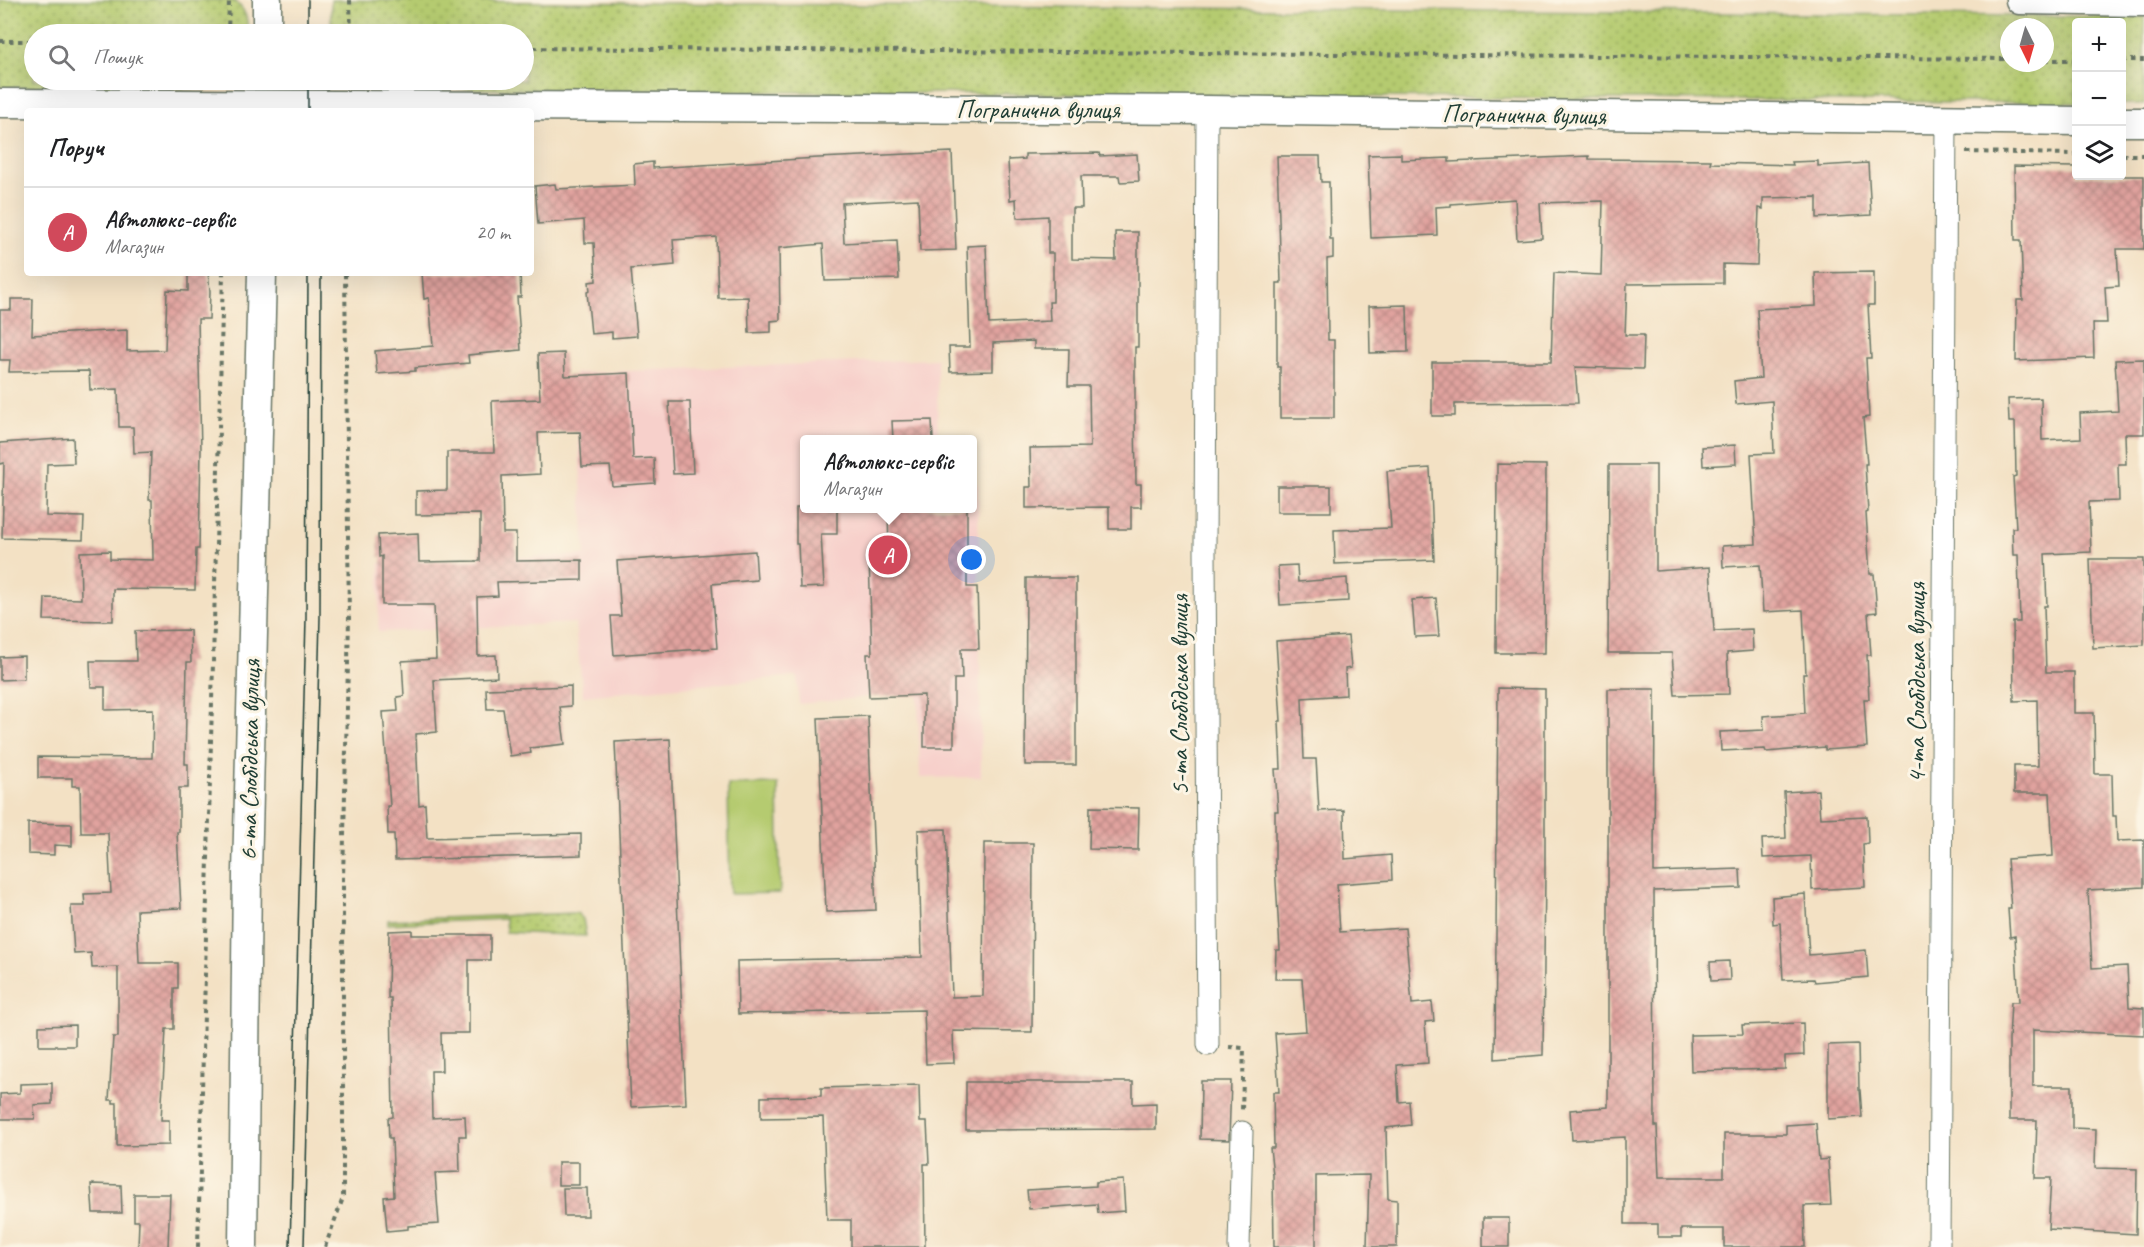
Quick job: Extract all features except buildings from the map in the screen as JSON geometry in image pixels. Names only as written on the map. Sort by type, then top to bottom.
[{"type":"main road","points":[[267,0],[267,24]]},
{"type":"main road","points":[[2020,0],[2144,2]]},
{"type":"main road","name":"Погранична вулиця","points":[[0,103],[267,98],[2072,121]]},
{"type":"main road","points":[[2126,122],[2144,122]]},
{"type":"main road","name":"6-та Слобідська вулиця","points":[[243,1247],[247,861],[262,276]]},
{"type":"street","name":"5-та Слобідська вулиця","points":[[1208,110],[1205,551],[1208,1045]]},
{"type":"street","name":"4-та Слобідська вулиця","points":[[1940,1247],[1946,120]]},
{"type":"street","points":[[1239,1247],[1242,1132]]},
{"type":"path","points":[[228,24],[229,0]]},
{"type":"path","points":[[350,0],[351,24]]},
{"type":"path","points":[[0,41],[24,41]]},
{"type":"path","points":[[534,48],[2000,59]]},
{"type":"path","points":[[2054,60],[2072,60]]},
{"type":"path","points":[[2126,60],[2144,60]]},
{"type":"path","points":[[1946,152],[2072,154]]},
{"type":"path","points":[[2126,155],[2144,155]]},
{"type":"path","points":[[198,1247],[224,276]]},
{"type":"path","points":[[325,1247],[343,1198],[343,879],[349,619],[345,276]]},
{"type":"path","points":[[1208,1045],[1244,1048],[1242,1132]]},
{"type":"shaded area","points":[[937,359],[938,435],[800,435],[800,513],[977,513],[978,484],[981,777],[920,778],[918,695],[799,704],[797,676],[583,696],[575,623],[378,632],[380,563],[585,555],[575,373]]},
{"type":"green space","points":[[0,0],[232,0],[237,3],[245,15],[247,24],[24,24],[24,87],[0,87]]},
{"type":"green space","points":[[331,0],[2144,17],[2144,104],[2126,104],[2126,18],[2072,18],[2072,103],[534,90],[534,24],[331,24]]},
{"type":"green space","points":[[778,784],[780,893],[730,894],[728,785]]},
{"type":"green space","points":[[577,913],[583,919],[586,936],[506,932],[505,919],[388,924],[388,920]]},
{"type":"tram line","points":[[308,0],[308,24]]},
{"type":"tram line","points":[[308,90],[308,108]]},
{"type":"tram line","points":[[290,1247],[306,618],[308,276]]},
{"type":"tram line","points":[[304,1247],[320,618],[321,276]]},
{"type":"place","name":"Автолюкс-сервіс","points":[[888,555]]}]
